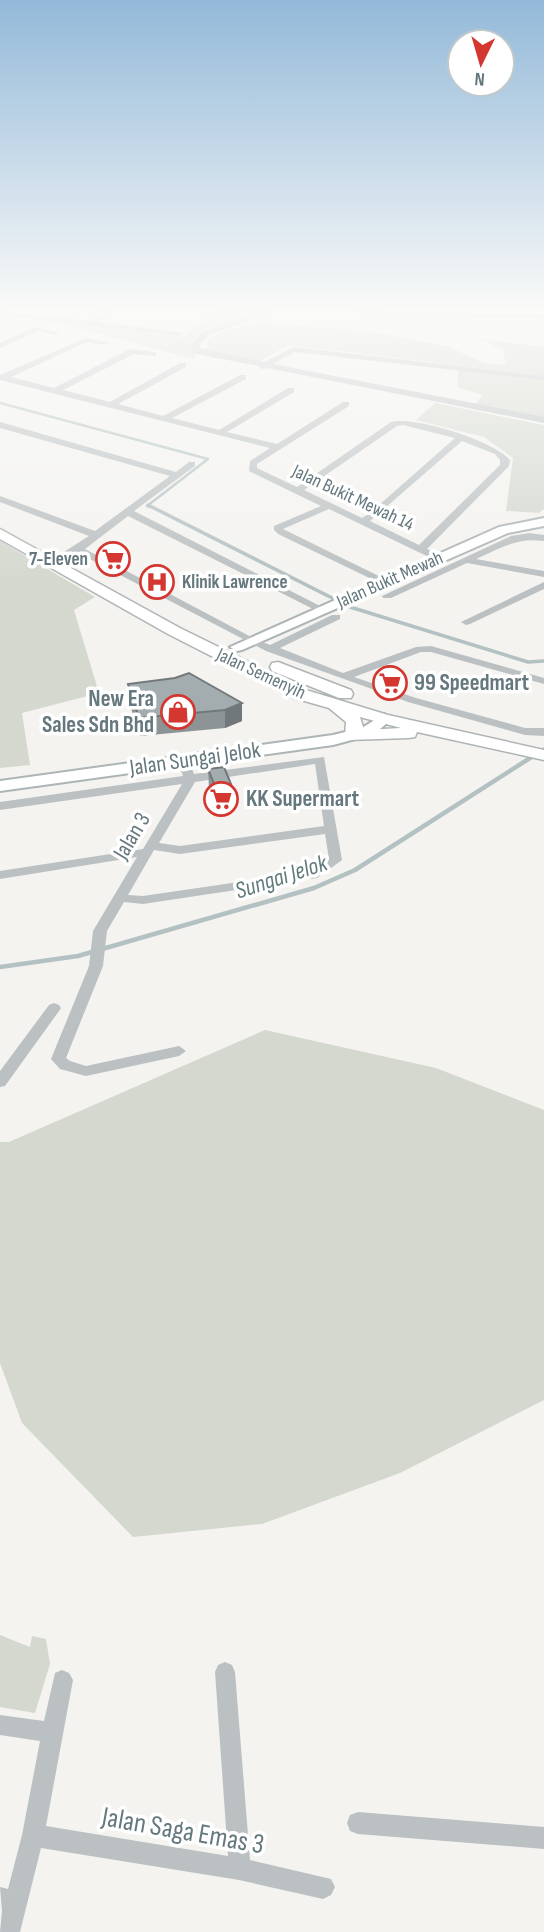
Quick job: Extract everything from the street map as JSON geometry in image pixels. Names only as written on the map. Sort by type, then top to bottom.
[{"type":"main road","name":"Jalan Semenyih","points":[[0,523],[147,604],[244,644],[300,678],[420,716],[534,742],[544,755]]},
{"type":"main road","name":"Jalan Semenyih","points":[[0,533],[174,631],[300,694],[335,690],[384,719],[454,736],[534,742]]},
{"type":"main road","points":[[174,631],[219,648],[244,644]]},
{"type":"main road","points":[[244,644],[236,655],[246,667]]},
{"type":"main road","points":[[335,690],[348,714],[356,722],[354,736],[402,732],[454,736]]},
{"type":"main road","points":[[384,719],[406,719],[481,735],[501,736]]},
{"type":"street","points":[[96,401],[277,447],[346,404]]},
{"type":"street","points":[[111,405],[118,401]]},
{"type":"street","points":[[165,418],[197,401]]},
{"type":"street","points":[[221,432],[272,401]]},
{"type":"street","points":[[444,401],[544,420]]},
{"type":"street","points":[[297,491],[394,424],[415,423],[498,452],[505,460],[504,466],[421,549]]},
{"type":"street","points":[[0,426],[177,475]]},
{"type":"street","points":[[362,522],[461,437]]},
{"type":"street","name":"Jalan Bukit Mewah 14","points":[[277,447],[253,463],[252,468],[439,558]]},
{"type":"street","points":[[63,557],[78,549],[191,464]]},
{"type":"street","points":[[0,499],[96,535]]},
{"type":"street","points":[[328,506],[277,528],[387,589]]},
{"type":"street","points":[[128,512],[331,611]]},
{"type":"street","name":"Jalan Bukit Mewah","points":[[244,644],[331,611],[351,598],[387,589],[423,572],[439,558],[504,530],[544,522]]},
{"type":"street","points":[[423,572],[466,559],[514,538],[544,538]]},
{"type":"street","points":[[78,549],[244,644],[270,649],[335,690],[412,700],[525,731],[534,742]]},
{"type":"street","points":[[466,559],[544,574]]},
{"type":"street","points":[[466,622],[544,585]]},
{"type":"street","points":[[270,649],[331,611]]},
{"type":"street","points":[[335,690],[420,649],[431,649],[544,681]]},
{"type":"street","name":"Jalan Sungai Jelok","points":[[0,786],[354,736],[374,729],[384,719]]},
{"type":"street","points":[[0,806],[320,760],[336,860],[317,874],[143,900],[119,898]]},
{"type":"street","points":[[183,761],[190,780]]},
{"type":"street","name":"Jalan 3","points":[[179,1051],[86,1071],[65,1065],[58,1059],[96,966],[100,931],[190,780]]},
{"type":"street","points":[[0,875],[149,849],[180,850],[332,830]]},
{"type":"street","points":[[0,1082],[54,1008]]},
{"type":"street","points":[[225,1672],[239,1869]]},
{"type":"street","points":[[8,1932],[8,1900],[33,1836],[50,1732],[62,1680]]},
{"type":"street","points":[[0,1725],[50,1732]]},
{"type":"street","points":[[358,1823],[544,1838]]},
{"type":"street","name":"Jalan Saga Emas 3","points":[[33,1836],[239,1869],[323,1887]]},
{"type":"shaded area","points":[[478,401],[544,401],[544,418],[475,405]]},
{"type":"shaded area","points":[[435,403],[544,425],[544,509],[539,513],[506,511],[513,458],[484,437],[416,420]]},
{"type":"shaded area","points":[[0,541],[95,597],[74,610],[99,693],[22,713],[30,765],[0,768]]},
{"type":"shaded area","points":[[265,1030],[436,1068],[544,1110],[544,1400],[400,1473],[262,1524],[133,1537],[22,1423],[0,1363],[0,1142],[9,1142]]},
{"type":"shaded area","points":[[0,1635],[30,1647],[32,1636],[46,1639],[50,1664],[35,1713],[0,1707]]},
{"type":"building","points":[[189,673],[242,703],[225,710],[139,718],[128,684],[175,678]]},
{"type":"building","points":[[224,767],[233,789],[217,791],[208,769]]},
{"type":"waterway","points":[[0,403],[208,459],[148,505]]},
{"type":"waterway","points":[[148,505],[350,607],[528,662],[544,661]]},
{"type":"waterway","name":"Sungai Jelok","points":[[539,752],[544,749]]},
{"type":"waterway","name":"Sungai Jelok","points":[[0,967],[78,956],[314,888],[355,870],[541,751]]},
{"type":"place","name":"7-Eleven","points":[[113,559]]},
{"type":"place","name":"Klinik Lawrence","points":[[157,582]]},
{"type":"place","name":"99 Speedmart","points":[[390,683]]},
{"type":"place","name":"New Era Sales Sdn Bhd","points":[[178,712]]},
{"type":"place","name":"KK Supermart","points":[[221,799]]}]
